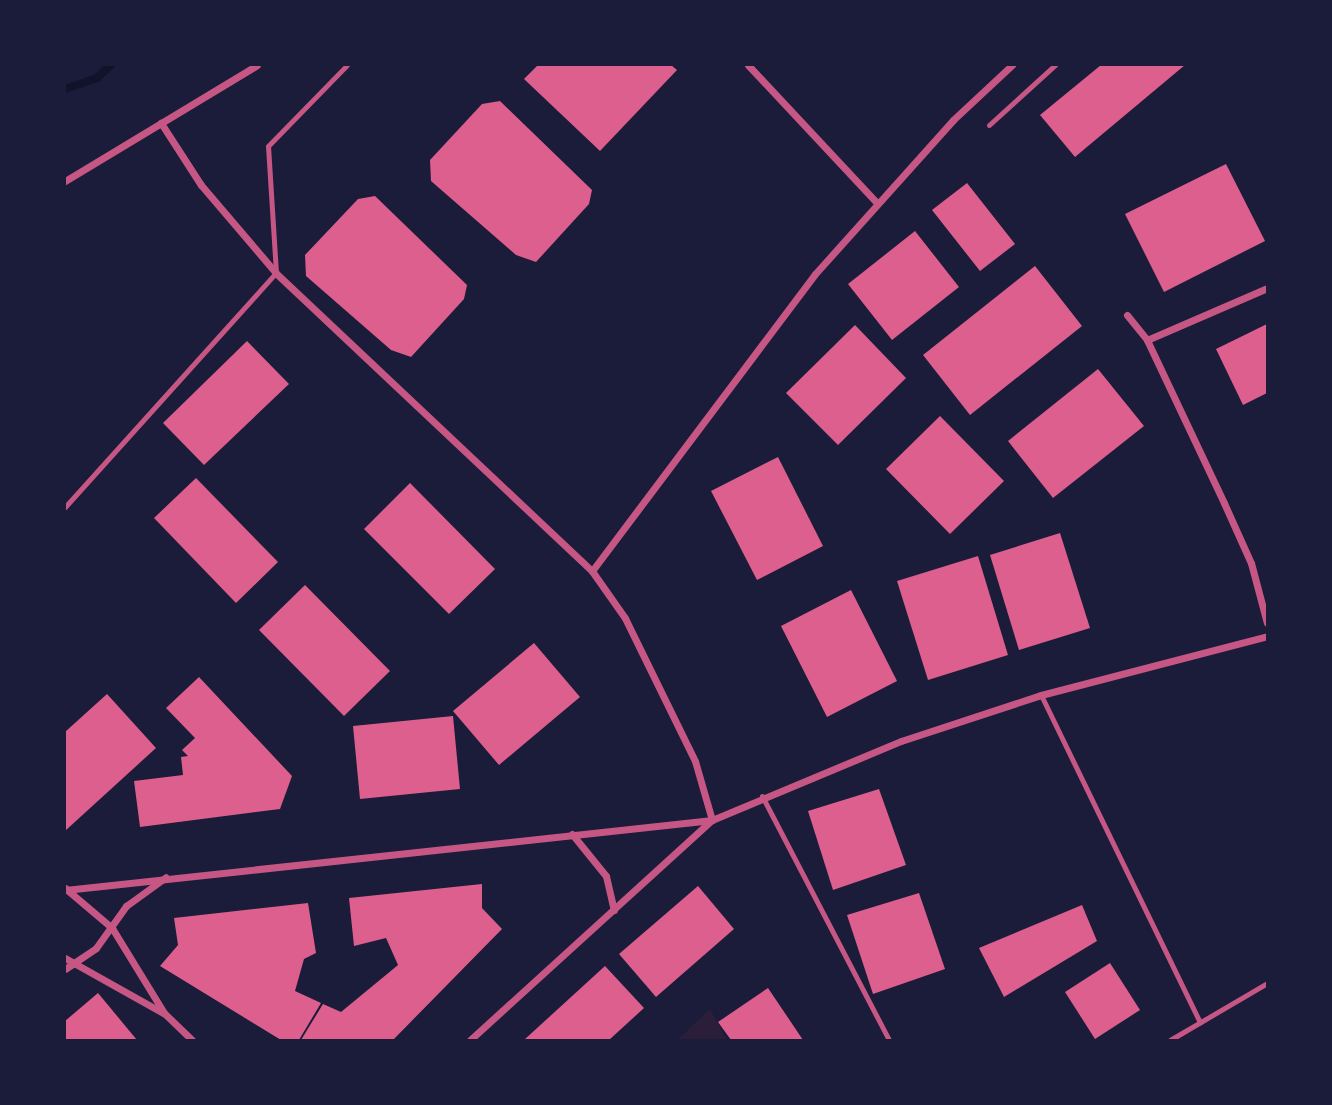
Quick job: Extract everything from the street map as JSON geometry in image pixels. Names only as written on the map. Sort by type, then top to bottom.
[{"type":"street","points":[[65,181],[257,65]]},
{"type":"street","points":[[748,65],[876,202]]},
{"type":"street","points":[[592,572],[876,202],[1012,65]]},
{"type":"street","points":[[161,123],[201,185],[276,273],[592,572],[625,618],[695,761],[712,820]]},
{"type":"street","points":[[1147,340],[1267,288]]},
{"type":"street","points":[[1127,315],[1147,340],[1251,563],[1267,623]]},
{"type":"street","points":[[470,1040],[712,820],[762,796],[1041,695],[1267,636]]},
{"type":"street","points":[[65,889],[712,820]]},
{"type":"street","points":[[572,834],[594,855],[614,910]]},
{"type":"street","points":[[65,969],[74,965],[112,928],[126,906],[167,877]]},
{"type":"street","points":[[65,889],[112,928],[164,1013],[192,1040]]},
{"type":"street","points":[[65,958],[164,1013]]},
{"type":"lane","points":[[65,507],[276,273],[268,146],[347,65]]},
{"type":"lane","points":[[989,125],[1055,65]]},
{"type":"lane","points":[[1041,695],[1200,1022]]},
{"type":"lane","points":[[762,796],[889,1040]]},
{"type":"lane","points":[[1170,1040],[1267,983]]},
{"type":"shaded area","points":[[710,1009],[727,1040],[677,1040]]},
{"type":"building","points":[[538,65],[671,65],[677,70],[600,151],[524,79]]},
{"type":"building","points":[[1101,65],[1185,65],[1075,157],[1040,115]]},
{"type":"building","points":[[500,101],[592,190],[589,204],[536,262],[516,255],[431,181],[430,160],[482,104]]},
{"type":"building","points":[[1226,164],[1265,241],[1164,292],[1125,214]]},
{"type":"building","points":[[967,183],[1015,244],[980,271],[932,210]]},
{"type":"building","points":[[375,196],[467,285],[464,299],[411,357],[391,350],[306,276],[305,255],[358,199]]},
{"type":"building","points":[[915,231],[959,287],[892,340],[848,284]]},
{"type":"building","points":[[1035,266],[1082,326],[970,415],[923,355]]},
{"type":"building","points":[[1267,324],[1267,393],[1243,405],[1216,349]]},
{"type":"building","points":[[855,325],[906,378],[838,445],[786,393]]},
{"type":"building","points":[[247,341],[289,384],[204,465],[163,423]]},
{"type":"building","points":[[1098,369],[1144,426],[1053,498],[1008,441]]},
{"type":"building","points":[[940,416],[1004,481],[950,534],[886,469]]},
{"type":"building","points":[[778,457],[823,546],[757,580],[711,491]]},
{"type":"building","points":[[196,478],[278,562],[236,603],[154,518]]},
{"type":"building","points":[[410,483],[495,569],[449,614],[364,529]]},
{"type":"building","points":[[1060,533],[1090,628],[1019,650],[990,555]]},
{"type":"building","points":[[978,556],[1008,655],[928,680],[897,581]]},
{"type":"building","points":[[305,585],[390,671],[344,716],[259,630]]},
{"type":"building","points":[[851,590],[897,681],[827,717],[781,626]]},
{"type":"building","points":[[534,643],[580,697],[499,765],[453,711]]},
{"type":"building","points":[[199,677],[292,776],[280,809],[140,827],[134,781],[183,775],[181,757],[188,756],[182,750],[195,738],[166,708]]},
{"type":"building","points":[[107,694],[156,748],[65,831],[65,732]]},
{"type":"building","points":[[453,716],[460,789],[360,799],[353,726]]},
{"type":"building","points":[[879,789],[906,865],[833,890],[808,811]]},
{"type":"building","points":[[482,884],[482,908],[502,929],[393,1040],[301,1040],[323,1004],[341,1012],[398,965],[386,938],[354,946],[349,898]]},
{"type":"building","points":[[698,886],[734,929],[656,997],[619,954]]},
{"type":"building","points":[[919,893],[945,969],[873,994],[847,915]]},
{"type":"building","points":[[308,903],[316,953],[304,959],[295,991],[321,1003],[299,1040],[281,1040],[160,966],[178,945],[174,918]]},
{"type":"building","points":[[1082,905],[1097,941],[1004,997],[979,948]]},
{"type":"building","points":[[1110,963],[1140,1010],[1095,1039],[1065,992]]},
{"type":"building","points":[[605,966],[644,1008],[609,1040],[524,1040]]},
{"type":"building","points":[[768,988],[803,1040],[731,1040],[718,1022]]},
{"type":"building","points":[[98,993],[137,1040],[65,1040],[65,1021]]},
{"type":"waterway","points":[[65,89],[97,78],[111,65]]}]
